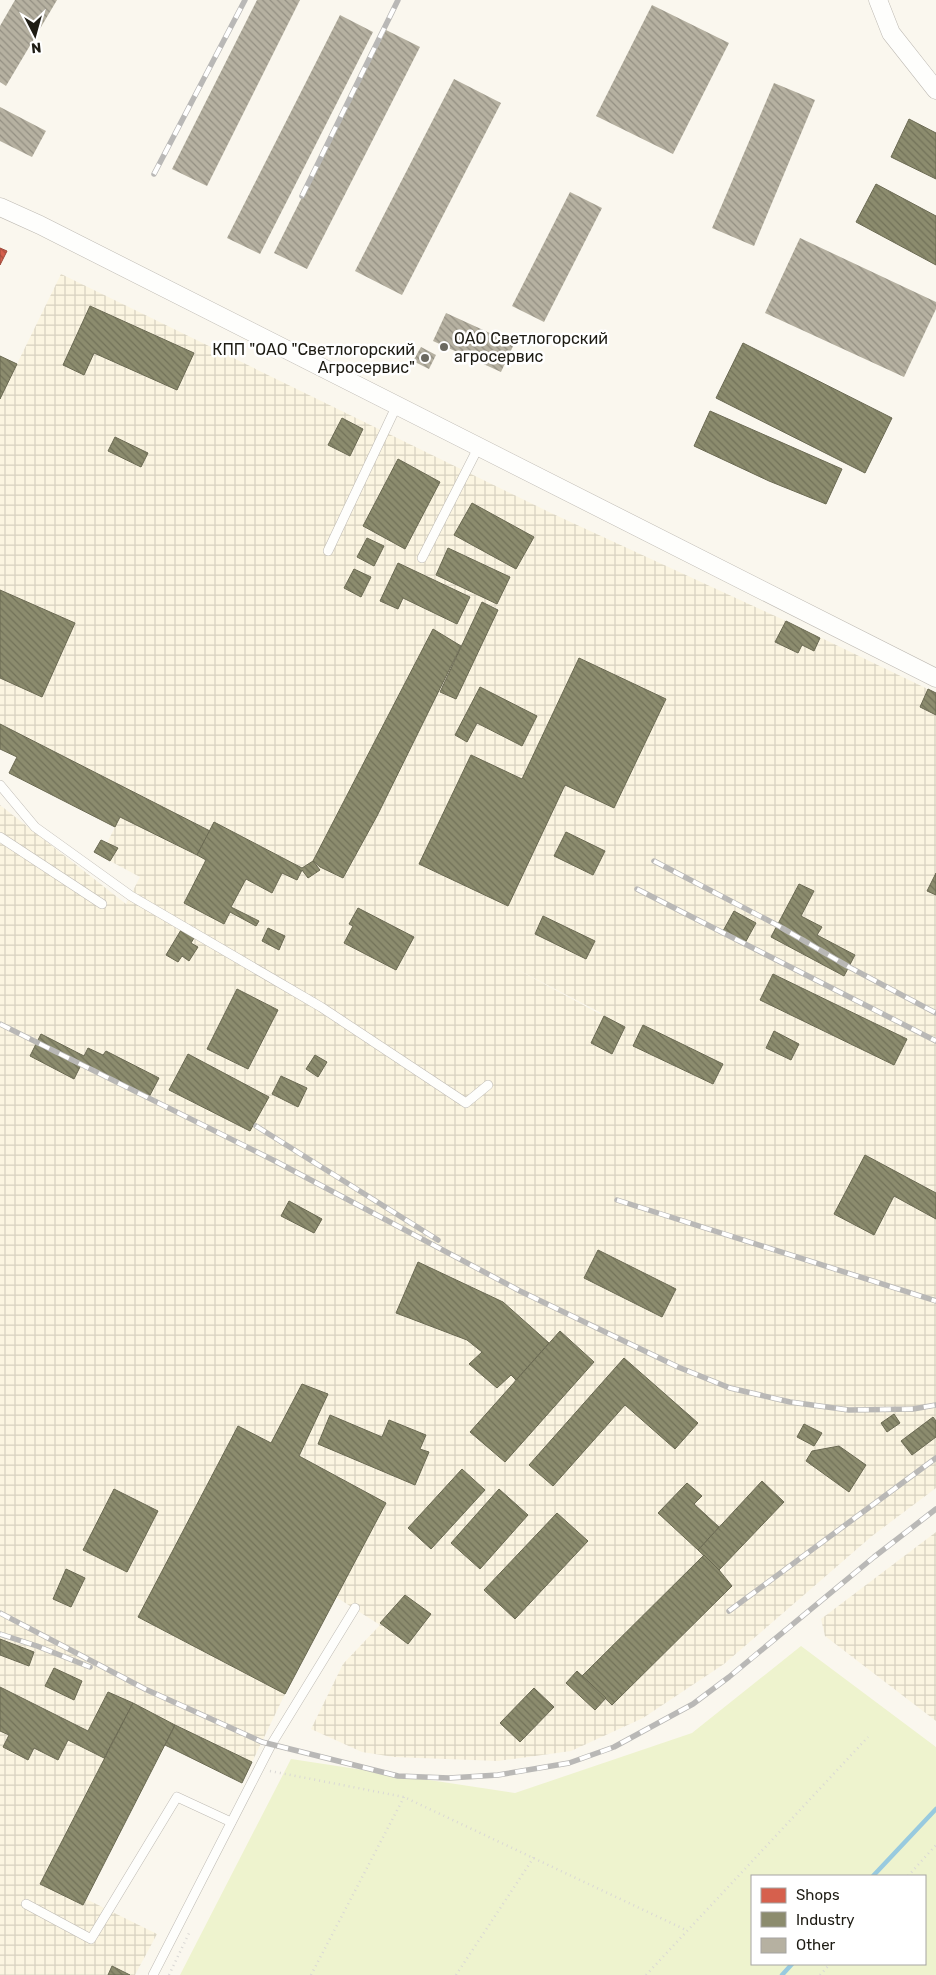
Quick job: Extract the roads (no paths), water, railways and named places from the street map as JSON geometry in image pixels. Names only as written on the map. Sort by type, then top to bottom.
[{"type":"street","points":[[878,0],[891,33],[936,90]]},
{"type":"street","points":[[0,207],[40,225],[936,678]]},
{"type":"lane","points":[[328,551],[396,405]]},
{"type":"lane","points":[[422,558],[478,446]]},
{"type":"lane","points":[[0,785],[35,827],[131,896],[321,1007],[466,1102],[488,1085]]},
{"type":"lane","points":[[0,837],[102,904]]},
{"type":"lane","points":[[153,1975],[271,1745],[355,1608]]},
{"type":"lane","points":[[26,1904],[91,1940],[177,1797],[231,1822]]},
{"type":"waterway","points":[[874,1875],[936,1809]]},
{"type":"waterway","points":[[782,1975],[791,1965]]},
{"type":"railway","points":[[154,174],[245,0]]},
{"type":"railway","points":[[302,196],[398,0]]},
{"type":"railway","points":[[654,861],[777,925],[849,967],[936,1013]]},
{"type":"railway","points":[[637,889],[936,1041]]},
{"type":"railway","points":[[0,1024],[275,1161],[520,1291],[678,1367],[730,1388],[790,1402],[849,1410],[913,1409],[936,1405]]},
{"type":"railway","points":[[256,1126],[438,1240]]},
{"type":"railway","points":[[617,1200],[936,1301]]},
{"type":"railway","points":[[729,1611],[936,1458]]},
{"type":"railway","points":[[0,1613],[145,1689],[262,1742],[398,1776],[449,1778],[498,1775],[569,1763],[614,1747],[693,1704],[936,1509]]},
{"type":"railway","points":[[0,1634],[90,1667]]},
{"type":"place","name":"ОАО Светлогорский агросервис","points":[[444,347]]},
{"type":"place","name":"КПП \"ОАО \"Светлогорский Агросервис\"","points":[[425,358]]}]
